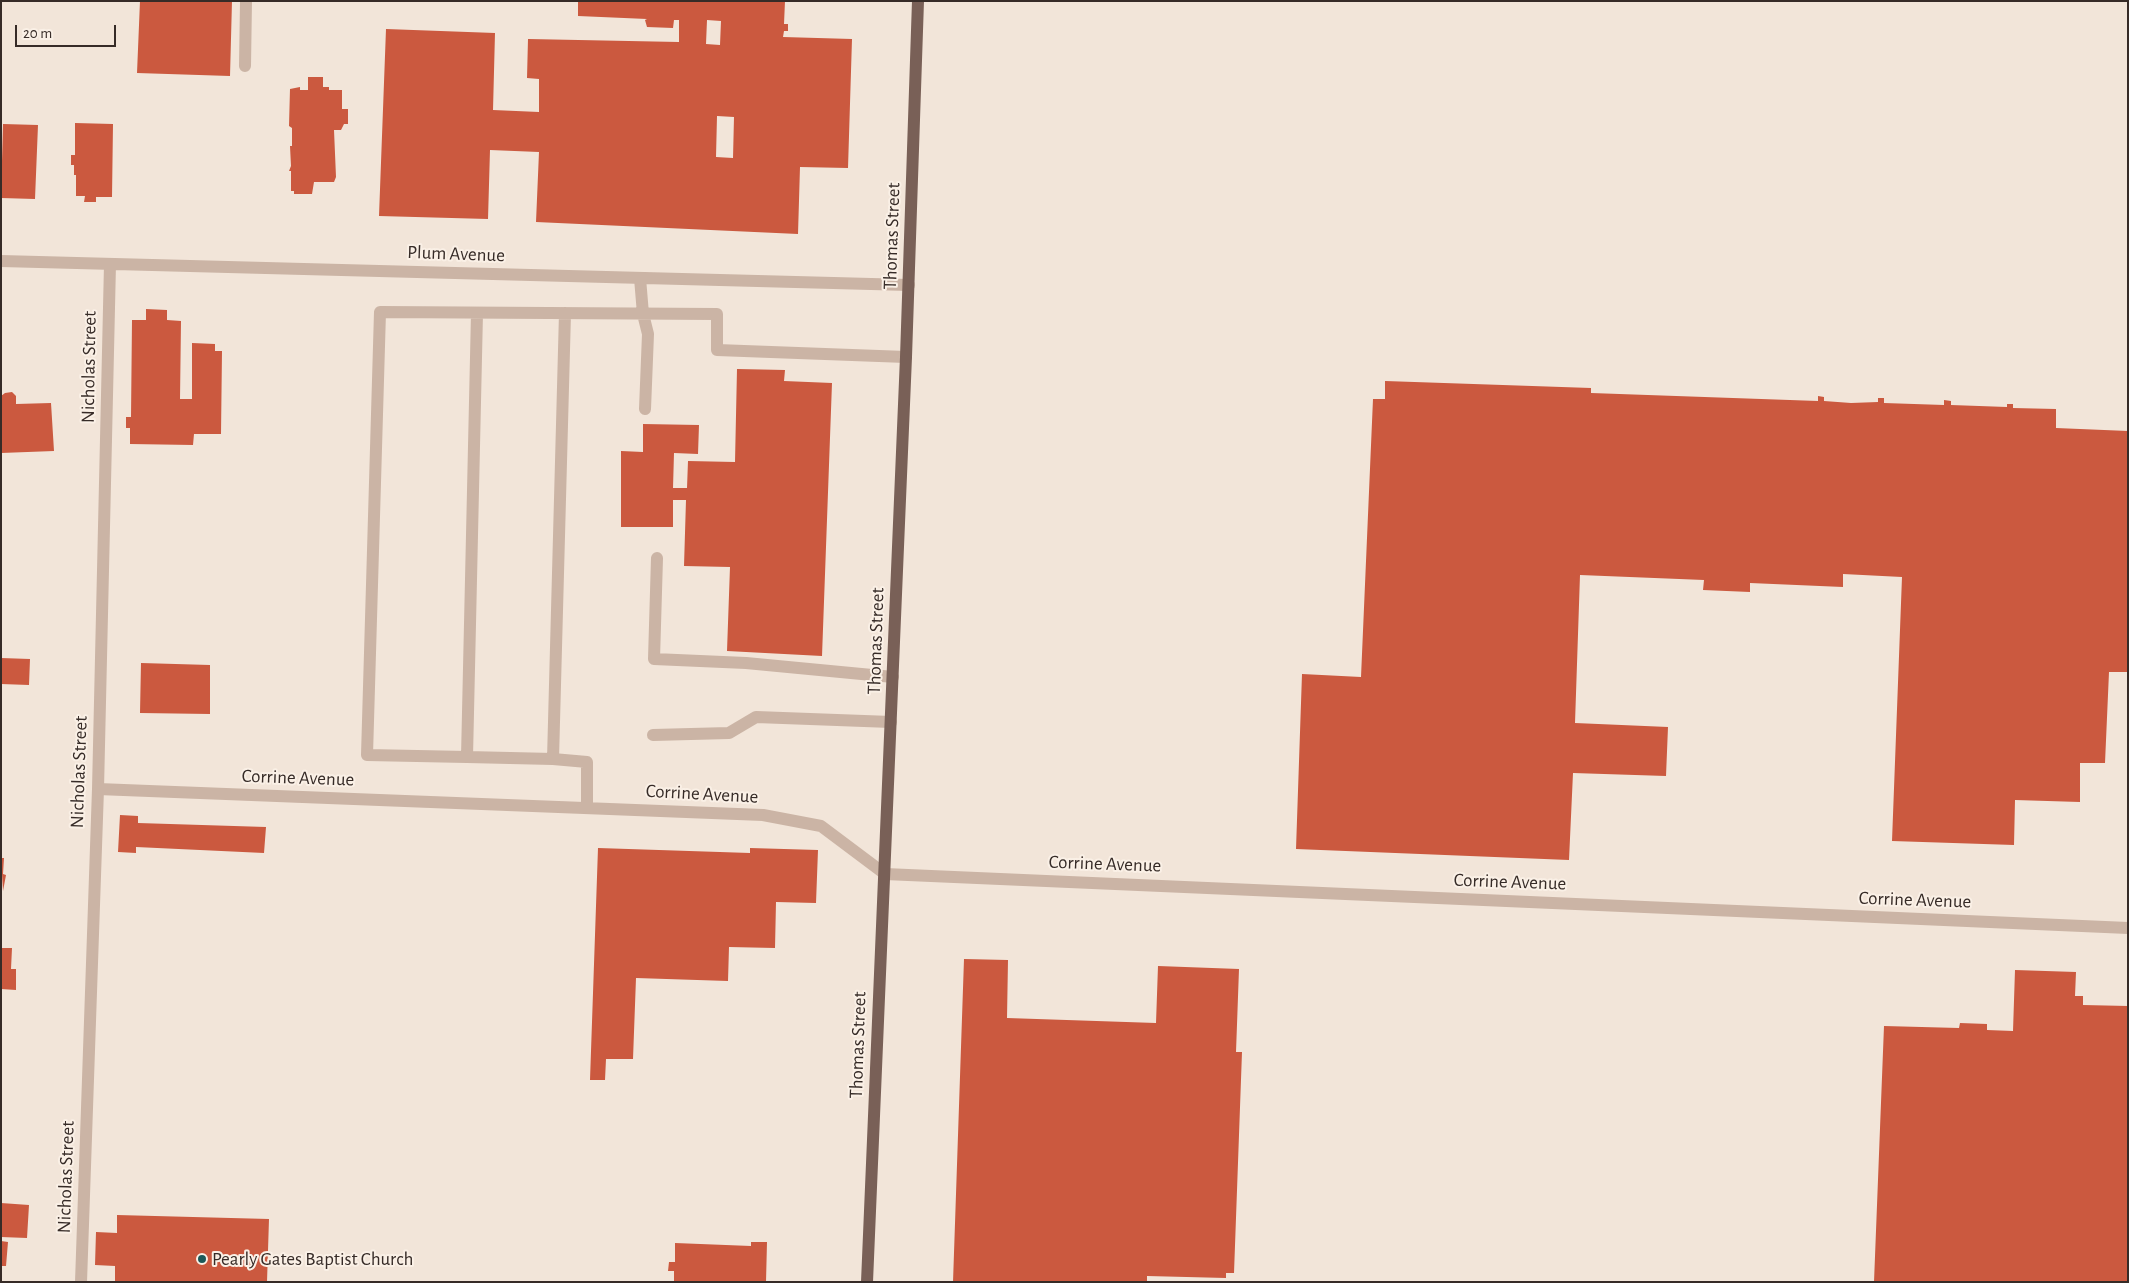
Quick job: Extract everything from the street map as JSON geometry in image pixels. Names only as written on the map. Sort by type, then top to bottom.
[{"type":"main road","name":"Thomas Street","points":[[867,1282],[909,285],[918,1]]},
{"type":"street","points":[[245,66],[246,1]]},
{"type":"street","name":"Plum Avenue","points":[[1,261],[909,285]]},
{"type":"street","name":"Nicholas Street","points":[[81,1282],[98,789],[110,264]]},
{"type":"street","points":[[640,278],[643,314],[648,334],[645,409]]},
{"type":"street","points":[[587,808],[588,762],[553,759],[367,755],[380,312],[717,314],[717,350],[906,357]]},
{"type":"street","points":[[467,757],[477,313]]},
{"type":"street","points":[[553,759],[565,313]]},
{"type":"street","points":[[657,558],[654,659],[746,663],[893,677]]},
{"type":"street","points":[[653,735],[729,734],[756,717],[891,722]]},
{"type":"street","name":"Corrine Avenue","points":[[98,789],[763,814],[821,826],[885,874],[2128,928]]},
{"type":"building","points":[[140,1],[232,1],[230,76],[137,73]]},
{"type":"building","points":[[578,1],[785,1],[784,24],[788,24],[788,31],[784,31],[783,37],[852,39],[848,168],[800,167],[798,234],[536,222],[539,152],[490,150],[488,219],[379,216],[386,29],[495,33],[493,110],[539,112],[539,79],[527,78],[528,39],[679,42],[679,20],[674,20],[673,28],[647,27],[645,20],[647,19],[578,16]],"holes":[[[707,20],[721,21],[720,45],[706,44]],[[717,116],[734,117],[733,158],[716,157]]]},
{"type":"building","points":[[308,77],[323,77],[323,87],[329,87],[329,90],[342,90],[342,109],[348,109],[348,124],[344,124],[341,130],[334,130],[336,177],[334,182],[314,182],[312,194],[294,194],[294,191],[291,191],[291,171],[289,171],[291,166],[290,146],[292,146],[292,128],[289,126],[290,89],[300,87],[300,90],[308,90]]},
{"type":"building","points":[[75,123],[113,124],[112,197],[96,197],[96,202],[84,202],[85,196],[76,196],[76,175],[74,175],[74,165],[71,165],[71,155],[75,155]]},
{"type":"building","points":[[3,124],[38,125],[35,199],[1,198]]},
{"type":"building","points":[[146,309],[167,310],[167,320],[181,321],[180,399],[192,399],[192,343],[215,344],[215,351],[222,351],[221,434],[194,434],[193,445],[130,444],[130,428],[126,428],[126,417],[131,417],[132,320],[146,320]]},
{"type":"building","points":[[737,369],[785,370],[784,381],[832,383],[822,656],[727,651],[730,567],[684,566],[686,500],[673,500],[673,527],[621,527],[621,451],[643,452],[643,424],[699,425],[698,454],[674,453],[673,488],[687,488],[688,461],[735,462]]},
{"type":"building","points":[[1385,381],[1591,388],[1591,393],[1818,401],[1818,396],[1824,397],[1824,401],[1851,403],[1878,402],[1878,398],[1884,398],[1884,403],[1944,405],[1944,400],[1951,401],[1951,405],[2007,407],[2007,404],[2013,404],[2013,408],[2056,409],[2056,428],[2128,431],[2128,672],[2109,672],[2105,763],[2080,763],[2080,802],[2015,800],[2014,845],[1892,841],[1902,577],[1843,574],[1843,587],[1750,583],[1750,592],[1703,590],[1704,580],[1580,575],[1575,723],[1668,727],[1666,776],[1573,773],[1569,860],[1296,849],[1302,674],[1361,677],[1373,399],[1385,399]]},
{"type":"building","points":[[12,392],[16,396],[16,404],[51,403],[54,451],[1,453],[1,396]]},
{"type":"building","points":[[1,658],[30,659],[29,685],[1,684]]},
{"type":"building","points":[[141,663],[210,665],[210,714],[140,713]]},
{"type":"building","points":[[120,815],[138,816],[138,823],[266,827],[264,853],[136,847],[136,853],[118,852]]},
{"type":"building","points":[[598,848],[750,853],[750,848],[818,850],[816,903],[776,902],[775,948],[729,947],[728,981],[636,978],[633,1059],[606,1059],[605,1080],[590,1080]]},
{"type":"building","points":[[1,858],[4,858],[3,874],[6,875],[3,891]]},
{"type":"building","points":[[1,948],[12,948],[11,969],[16,969],[16,990],[1,989]]},
{"type":"building","points":[[964,959],[1008,960],[1007,1018],[1156,1023],[1158,966],[1239,969],[1236,1052],[1242,1052],[1234,1273],[1226,1273],[1226,1278],[1147,1276],[1147,1282],[953,1282]]},
{"type":"building","points":[[2015,970],[2076,972],[2075,996],[2083,996],[2083,1005],[2128,1006],[2128,1282],[1874,1282],[1884,1026],[1959,1028],[1960,1023],[1987,1024],[1987,1030],[2013,1031]]},
{"type":"building","points":[[1,1203],[29,1205],[27,1238],[1,1237]]},
{"type":"building","points":[[117,1215],[269,1219],[267,1282],[115,1281],[115,1266],[95,1265],[96,1232],[117,1233]]},
{"type":"building","points":[[1,1241],[8,1242],[6,1266],[1,1266]]},
{"type":"building","points":[[751,1242],[767,1242],[766,1282],[674,1281],[674,1271],[668,1271],[669,1262],[675,1262],[675,1243],[751,1246]]},
{"type":"place","name":"Pearly Gates Baptist Church","points":[[202,1259]]}]
